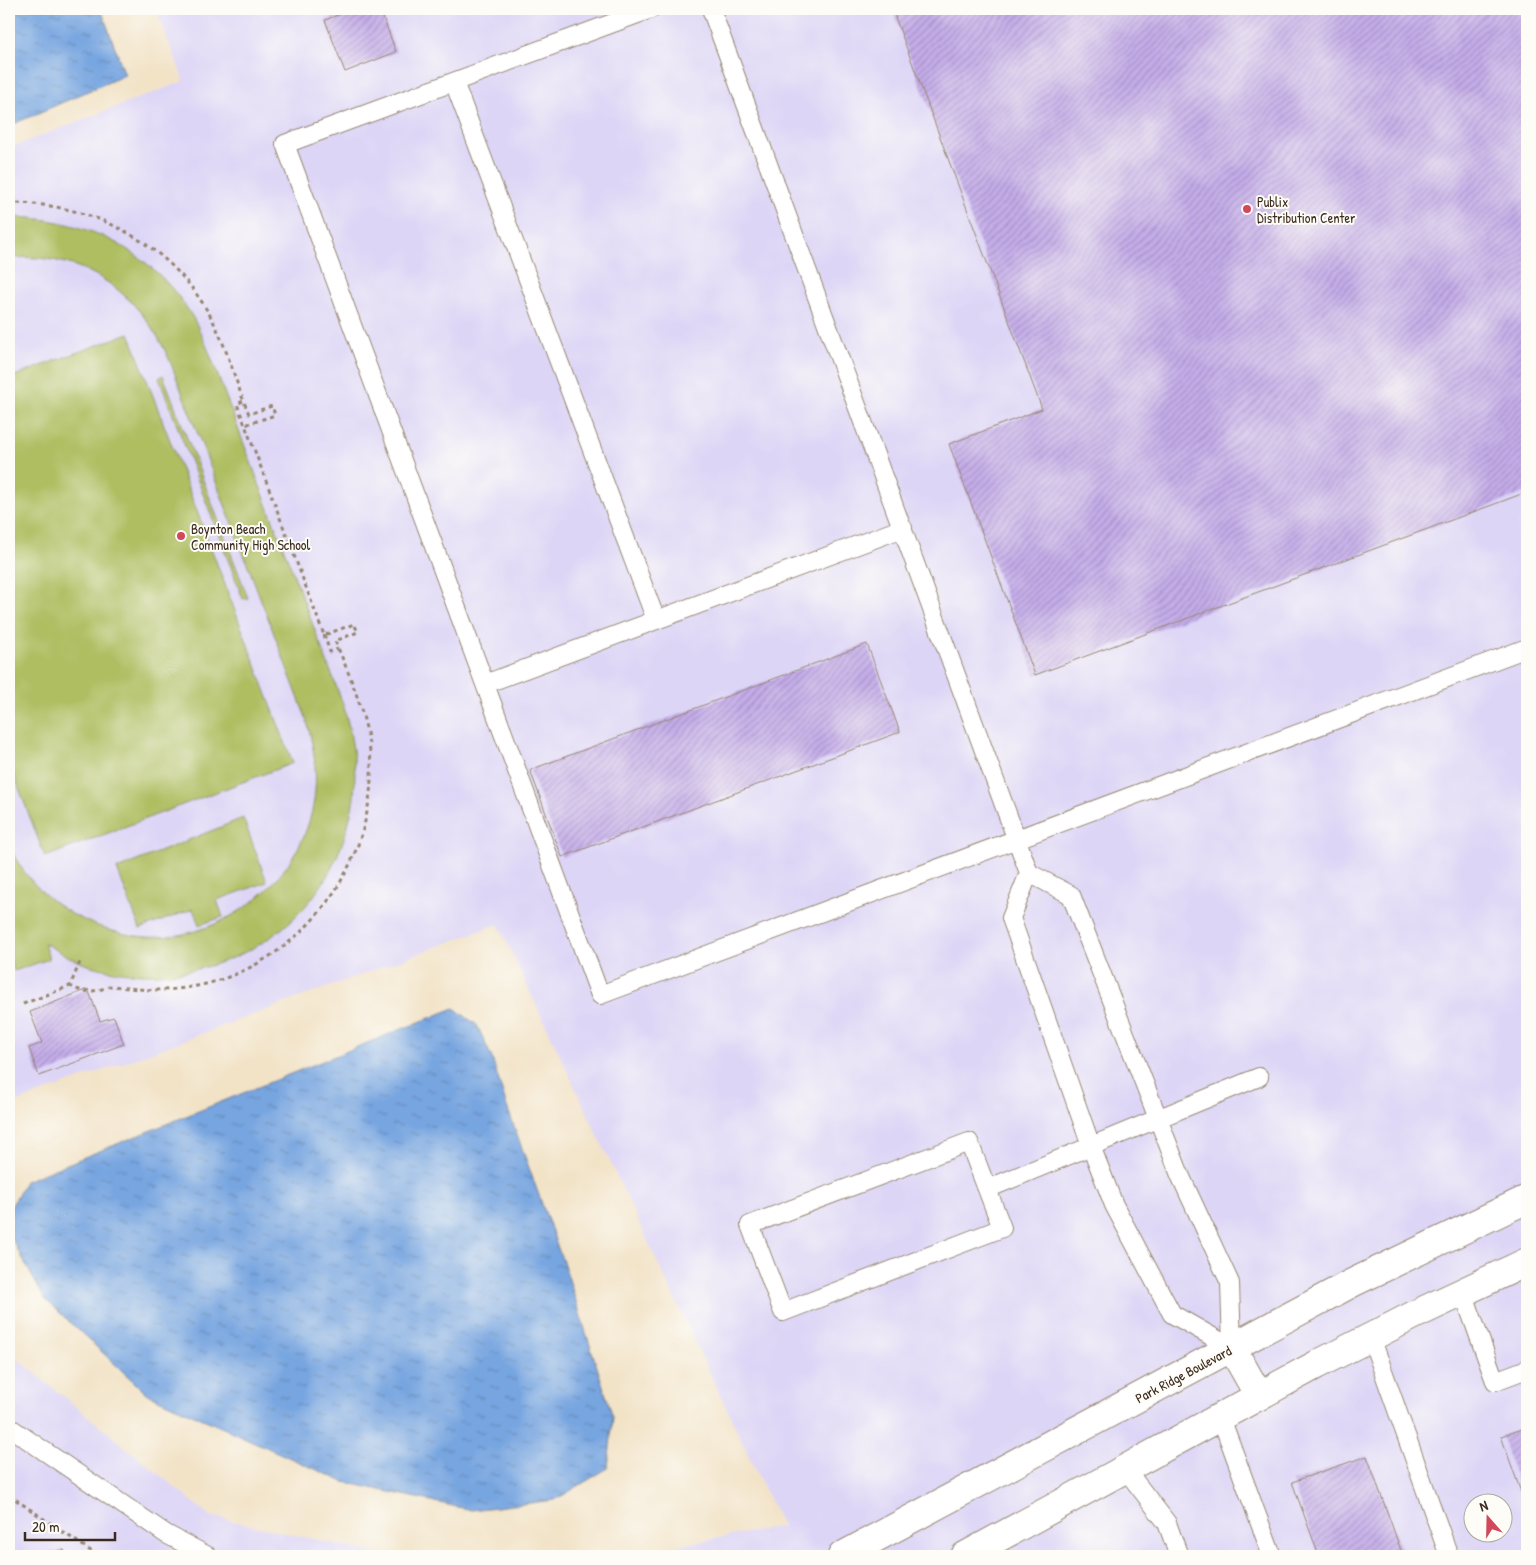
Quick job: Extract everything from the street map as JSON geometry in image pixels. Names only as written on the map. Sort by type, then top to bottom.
[{"type":"street","name":"Park Ridge Boulevard","points":[[842,1556],[1352,1283],[1527,1199]]},
{"type":"street","points":[[965,1556],[1371,1337],[1527,1262]]},
{"type":"street","points":[[1232,1348],[1259,1396]]},
{"type":"lane","points":[[651,9],[286,144],[600,995],[1527,648]]},
{"type":"lane","points":[[710,9],[1029,873],[1011,918],[1091,1146],[1114,1205],[1172,1314],[1232,1348]]},
{"type":"lane","points":[[454,82],[656,620]]},
{"type":"lane","points":[[485,684],[903,528]]},
{"type":"lane","points":[[1029,873],[1071,895],[1180,1175],[1230,1283],[1232,1348]]},
{"type":"lane","points":[[987,1189],[1259,1077]]},
{"type":"lane","points":[[969,1142],[987,1189],[1002,1228],[783,1312],[750,1225],[969,1142]]},
{"type":"lane","points":[[1463,1292],[1495,1381],[1527,1369]]},
{"type":"lane","points":[[1371,1337],[1449,1556]]},
{"type":"lane","points":[[1221,1418],[1272,1556]]},
{"type":"lane","points":[[9,1427],[166,1534],[208,1556]]},
{"type":"lane","points":[[1126,1470],[1167,1524],[1179,1556]]},
{"type":"path","points":[[9,203],[49,205],[86,214],[122,229],[172,266],[187,282],[209,314],[220,336],[249,414],[272,406],[275,414],[245,426]]},
{"type":"path","points":[[243,401],[237,404],[330,652],[338,649]]},
{"type":"path","points":[[23,1004],[70,986],[90,993],[113,986],[165,990],[194,986],[232,975],[271,955],[303,931],[318,914],[342,880],[359,841],[368,801],[370,779],[370,757],[360,704],[335,641],[358,632],[354,624],[324,635]]},
{"type":"path","points":[[70,986],[80,962]]},
{"type":"path","points":[[9,1495],[98,1556]]},
{"type":"shaded area","points":[[156,9],[1527,9],[1527,1556],[623,1556],[782,1526],[498,924],[9,1105],[9,148],[184,81]]},
{"type":"shaded area","points":[[9,1352],[210,1516],[390,1556],[9,1556]]},
{"type":"green space","points":[[9,217],[65,223],[90,231],[114,242],[136,255],[157,272],[192,316],[207,347],[343,704],[354,761],[354,797],[351,815],[342,844],[325,879],[303,909],[276,934],[245,952],[210,966],[174,973],[137,974],[84,964],[44,943],[49,959],[14,971],[9,957],[9,845],[20,866],[43,893],[62,908],[82,919],[103,928],[136,936],[159,937],[188,933],[215,924],[240,910],[263,893],[283,871],[298,847],[309,821],[315,792],[315,773],[311,736],[306,718],[170,361],[158,337],[143,315],[126,297],[107,282],[85,270],[62,262],[37,258],[9,258]]},
{"type":"green space","points":[[129,333],[293,763],[45,857],[9,762],[9,378]]},
{"type":"green space","points":[[163,375],[248,598],[243,599],[159,378]]},
{"type":"green space","points":[[243,818],[267,882],[217,900],[223,917],[199,925],[193,909],[140,929],[117,869]]},
{"type":"water","points":[[9,9],[101,9],[125,75],[9,126]]},
{"type":"water","points":[[454,1008],[477,1025],[492,1058],[506,1104],[567,1273],[613,1417],[608,1468],[555,1500],[471,1510],[344,1482],[147,1394],[44,1298],[9,1234],[9,1211],[25,1181]]},
{"type":"building","points":[[353,9],[380,9],[396,52],[345,72],[325,20]]},
{"type":"building","name":"Publix Distribution Center","points":[[892,9],[1527,9],[1527,492],[1035,675],[949,444],[1042,409]]},
{"type":"building","points":[[867,644],[900,732],[562,857],[530,770]]},
{"type":"building","points":[[88,989],[100,1021],[114,1017],[124,1044],[39,1076],[29,1048],[42,1043],[30,1012]]},
{"type":"building","points":[[1527,1427],[1527,1509],[1501,1436]]},
{"type":"building","points":[[1367,1456],[1403,1556],[1319,1556],[1292,1482]]},
{"type":"building","points":[[64,1550],[65,1556],[35,1556],[35,1555]]},
{"type":"place","name":"Publix Distribution Center","points":[[1247,209]]},
{"type":"place","name":"Boynton Beach Community High School","points":[[181,536]]}]
